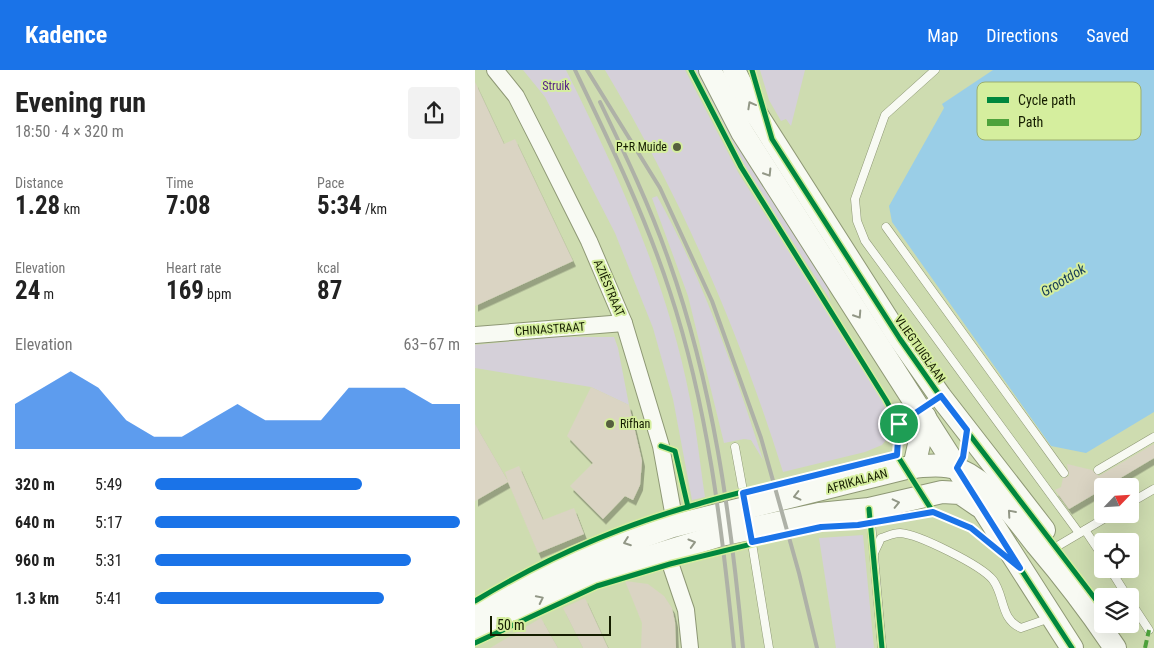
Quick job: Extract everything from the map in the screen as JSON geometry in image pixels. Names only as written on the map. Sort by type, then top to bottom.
[{"type":"main road","points":[[710,70],[742,132],[1071,648]]},
{"type":"main road","name":"VLIEGTUIGLAAN","points":[[734,70],[752,107],[891,325],[967,430],[1094,597]]},
{"type":"main road","points":[[914,467],[925,418]]},
{"type":"main road","points":[[957,468],[963,457],[967,430]]},
{"type":"main road","name":"AFRIKALAAN","points":[[475,632],[590,575],[666,551],[748,519],[914,467],[957,468]]},
{"type":"main road","points":[[957,468],[988,488],[1011,513],[1078,595],[1115,648]]},
{"type":"main road","name":"AFRIKALAAN","points":[[475,613],[526,583],[561,566],[673,526],[869,509],[923,497],[957,468]]},
{"type":"main road","points":[[923,497],[942,492],[960,493],[981,508]]},
{"type":"main road","points":[[1119,633],[1130,648]]},
{"type":"street","name":"AZIËSTRAAT","points":[[495,70],[516,96],[589,241],[624,323],[661,446],[673,512],[673,526]]},
{"type":"street","name":"CHINASTRAAT","points":[[475,335],[624,323]]},
{"type":"street","points":[[666,551],[686,610],[690,648]]},
{"type":"lane","points":[[935,70],[885,115],[855,199],[857,221],[865,241],[1094,546]]},
{"type":"lane","points":[[886,227],[1064,472]]},
{"type":"lane","points":[[1098,470],[1154,437]]},
{"type":"lane","points":[[735,447],[769,648]]},
{"type":"lane","points":[[1139,498],[1154,489]]},
{"type":"lane","points":[[869,509],[882,648]]},
{"type":"lane","points":[[1056,547],[1097,523]]},
{"type":"lane","points":[[874,553],[881,538],[902,533],[917,538],[982,569],[993,581],[1005,612],[1013,624],[1021,628],[1052,618]]},
{"type":"lane","points":[[1139,615],[1149,630]]},
{"type":"green space","name":"Struik","points":[[523,70],[566,70],[622,189],[655,272],[669,314],[695,424],[705,497],[692,500],[673,399],[653,328],[615,233],[545,97]]},
{"type":"green space","points":[[605,70],[685,70],[739,174],[880,393],[889,411],[891,434],[882,445],[865,452],[783,472],[747,368],[706,266],[659,167]]},
{"type":"green space","points":[[694,70],[700,70],[826,281],[831,301],[740,161]]},
{"type":"green space","points":[[760,70],[805,70],[791,126],[786,119],[781,121],[769,100]]},
{"type":"green space","points":[[657,196],[674,227],[703,292],[741,392],[763,460],[751,440],[744,439],[724,443],[688,296],[652,198]]},
{"type":"green space","points":[[555,337],[614,337],[618,348],[629,405],[591,387],[475,368],[475,345]]},
{"type":"green space","points":[[863,535],[874,648],[836,648],[819,538]]},
{"type":"water","name":"Grootdok","points":[[993,70],[1154,70],[1154,412],[1086,453],[1051,446],[892,222],[889,206],[944,108],[942,104]]},
{"type":"building","points":[[475,82],[504,144],[515,139],[573,261],[475,306]]},
{"type":"building","points":[[591,387],[629,405],[642,461],[640,485],[633,500],[625,496],[603,519],[570,486],[593,463],[567,436]]},
{"type":"building","points":[[475,424],[508,481],[505,472],[519,466],[543,520],[574,508],[584,534],[538,553],[508,482],[475,501]]},
{"type":"building","points":[[1154,444],[1154,458],[1120,478],[1094,478],[1094,494],[1069,509],[1055,490],[1061,487],[1063,478],[1069,476],[1067,464],[1092,470],[1099,476]]},
{"type":"building","points":[[625,581],[648,584],[664,596],[672,608],[675,622],[676,648],[641,648],[642,623]]},
{"type":"building","points":[[585,598],[608,648],[583,648],[563,608]]},
{"type":"building","points":[[541,618],[558,648],[490,648],[529,625]]},
{"type":"railway","points":[[575,70],[614,152],[650,235],[683,335],[704,424],[712,468],[734,648]]},
{"type":"railway","points":[[587,70],[660,188],[712,301],[761,438],[799,573],[817,648]]},
{"type":"railway","points":[[600,102],[654,220],[684,308],[697,355],[709,403],[726,501],[743,648]]},
{"type":"marked path","points":[[1145,648],[1149,630]]},
{"type":"cycle path","points":[[691,70],[741,167],[886,400],[899,424],[897,455],[933,512]]},
{"type":"cycle path","points":[[752,70],[772,139],[900,339],[940,396],[1094,597]]},
{"type":"cycle path","points":[[661,446],[675,451],[688,507]]},
{"type":"cycle path","points":[[475,601],[528,571],[611,533],[723,497],[897,455]]},
{"type":"cycle path","points":[[869,509],[882,648]]},
{"type":"cycle path","points":[[475,643],[597,586],[670,564],[821,527],[858,525],[933,512],[972,528],[1020,568],[1072,648]]},
{"type":"place","name":"P+R Muide","points":[[677,147]]},
{"type":"place","name":"Rifhan","points":[[610,424]]},
{"type":"route","points":[[941,396],[967,430],[966,447],[957,468],[1020,568],[971,528],[933,512],[858,525],[821,527],[752,542],[743,493],[897,455],[899,424],[941,396]]}]
